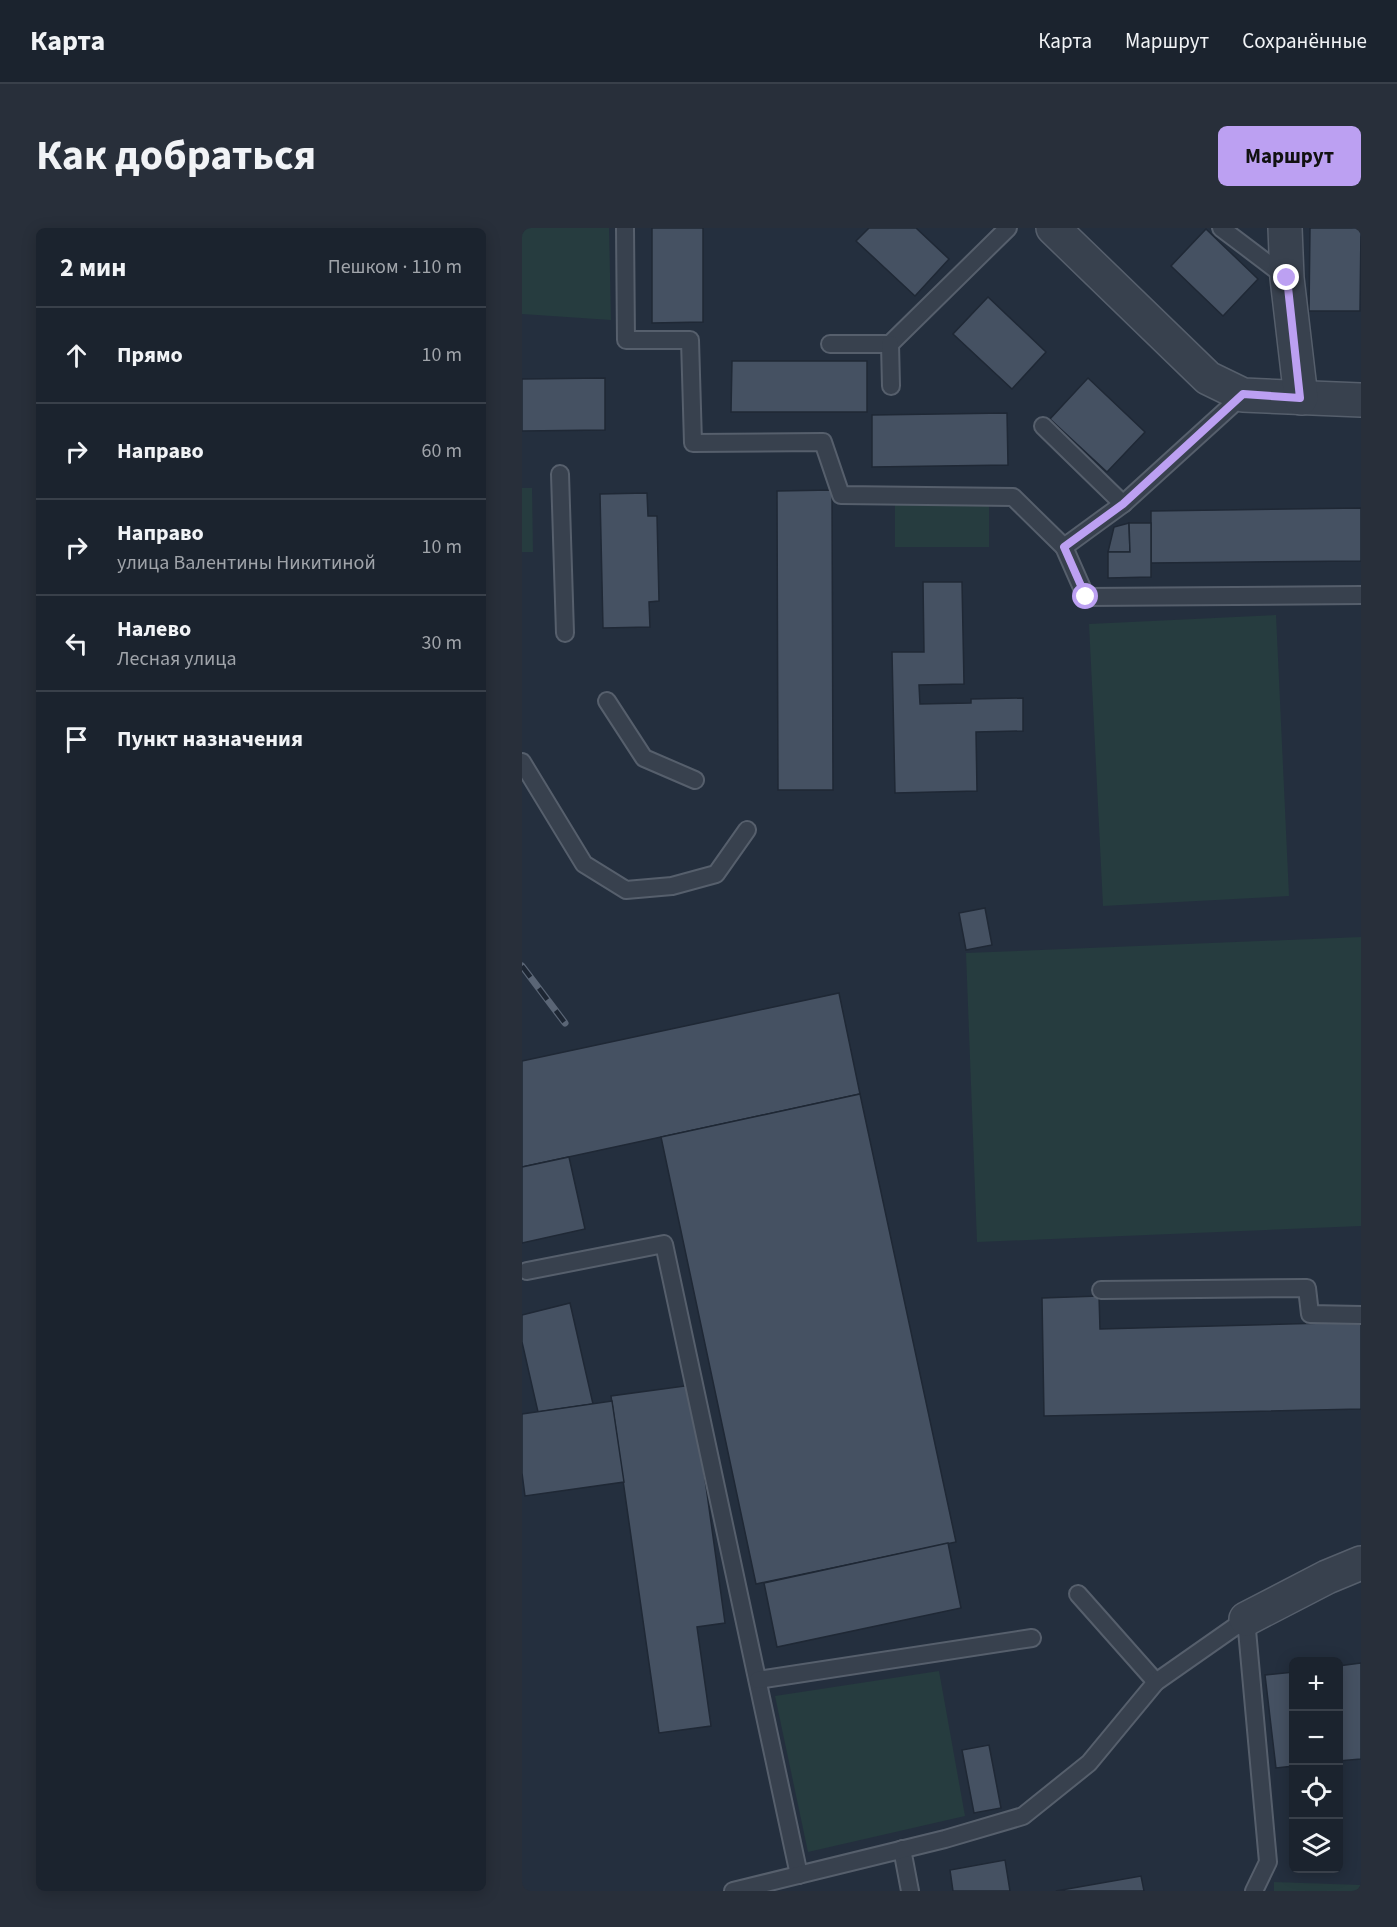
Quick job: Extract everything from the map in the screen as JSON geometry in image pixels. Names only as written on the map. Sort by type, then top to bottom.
[{"type":"street","points":[[1053,228],[1208,378],[1243,394],[1361,400]]},
{"type":"street","points":[[1285,228],[1287,278],[1300,398]]},
{"type":"street","points":[[1246,1619],[1327,1577],[1361,1563]]},
{"type":"lane","points":[[625,228],[626,340],[690,340],[693,443],[823,442],[841,495],[1013,497],[1064,547],[1086,597],[1361,594]]},
{"type":"lane","points":[[830,344],[890,344],[1008,228]]},
{"type":"lane","points":[[1221,228],[1287,278]]},
{"type":"lane","points":[[890,344],[891,386]]},
{"type":"lane","points":[[1064,547],[1123,504],[1243,394]]},
{"type":"lane","points":[[1043,426],[1123,504]]},
{"type":"lane","points":[[560,474],[565,633]]},
{"type":"lane","points":[[607,701],[644,758],[695,780]]},
{"type":"lane","points":[[522,762],[584,864],[626,890],[672,886],[716,874],[747,830]]},
{"type":"lane","points":[[527,1271],[664,1244],[800,1875]]},
{"type":"lane","points":[[1101,1290],[1307,1288],[1310,1314],[1361,1315]]},
{"type":"lane","points":[[1078,1594],[1156,1682]]},
{"type":"lane","points":[[733,1891],[945,1839],[1023,1816],[1089,1763],[1156,1682],[1246,1619],[1268,1862],[1254,1891]]},
{"type":"lane","points":[[758,1680],[1032,1638]]},
{"type":"lane","points":[[902,1849],[910,1891]]},
{"type":"green space","points":[[522,228],[609,228],[611,320],[522,314]]},
{"type":"green space","points":[[522,488],[532,488],[533,552],[522,552]]},
{"type":"green space","points":[[895,496],[989,496],[989,547],[895,547]]},
{"type":"green space","points":[[1276,615],[1289,896],[1103,906],[1089,624]]},
{"type":"green space","points":[[1361,937],[1361,1226],[977,1242],[966,953]]},
{"type":"green space","points":[[939,1671],[965,1816],[808,1852],[775,1696]]},
{"type":"green space","points":[[1274,1882],[1361,1885],[1361,1891],[1274,1891]]},
{"type":"building","points":[[652,228],[703,228],[703,322],[652,323]]},
{"type":"building","points":[[869,228],[916,228],[949,259],[915,296],[856,241]]},
{"type":"building","points":[[1310,228],[1361,228],[1360,311],[1309,311]]},
{"type":"building","points":[[1206,229],[1258,279],[1223,316],[1171,266]]},
{"type":"building","points":[[988,297],[1046,352],[1012,389],[953,334]]},
{"type":"building","points":[[732,361],[867,361],[867,412],[731,412]]},
{"type":"building","points":[[605,378],[605,430],[522,431],[522,379]]},
{"type":"building","points":[[1088,378],[1145,432],[1107,472],[1050,419]]},
{"type":"building","points":[[1007,413],[1008,465],[872,467],[872,415]]},
{"type":"building","points":[[832,490],[833,790],[778,790],[777,491]]},
{"type":"building","points":[[647,493],[648,516],[657,516],[659,601],[649,602],[650,627],[603,628],[600,494]]},
{"type":"building","points":[[1361,508],[1361,561],[1151,563],[1151,511]]},
{"type":"building","points":[[1129,523],[1130,552],[1108,552],[1114,527]]},
{"type":"building","points":[[1129,523],[1151,523],[1151,577],[1108,578],[1108,552],[1130,552]]},
{"type":"building","points":[[923,582],[962,582],[964,684],[919,685],[920,704],[971,703],[971,699],[1023,698],[1023,731],[976,732],[977,791],[895,793],[892,652],[924,652]]},
{"type":"building","points":[[985,908],[992,945],[966,950],[959,913]]},
{"type":"building","points":[[839,993],[860,1094],[522,1167],[522,1061]]},
{"type":"building","points":[[860,1094],[956,1542],[756,1584],[661,1137]]},
{"type":"building","points":[[569,1157],[585,1229],[522,1243],[522,1167]]},
{"type":"building","points":[[1099,1296],[1100,1329],[1361,1322],[1361,1409],[1044,1416],[1042,1298]]},
{"type":"building","points":[[570,1303],[593,1404],[538,1412],[522,1342],[522,1315]]},
{"type":"building","points":[[692,1385],[725,1623],[697,1627],[711,1726],[659,1733],[611,1396]]},
{"type":"building","points":[[612,1401],[624,1482],[525,1496],[522,1473],[522,1414]]},
{"type":"building","points":[[948,1543],[961,1608],[777,1647],[764,1583]]},
{"type":"building","points":[[1361,1663],[1361,1759],[1343,1761],[1343,1665]]},
{"type":"building","points":[[1289,1673],[1289,1767],[1276,1768],[1265,1675]]},
{"type":"building","points":[[989,1745],[1001,1808],[974,1813],[962,1750]]},
{"type":"building","points":[[1005,1860],[1010,1891],[953,1891],[950,1870]]},
{"type":"building","points":[[1141,1876],[1144,1891],[1056,1891]]},
{"type":"railway","points":[[522,966],[565,1023]]},
{"type":"route","points":[[1086,597],[1064,547],[1123,504],[1243,394],[1300,398],[1287,278]]}]
